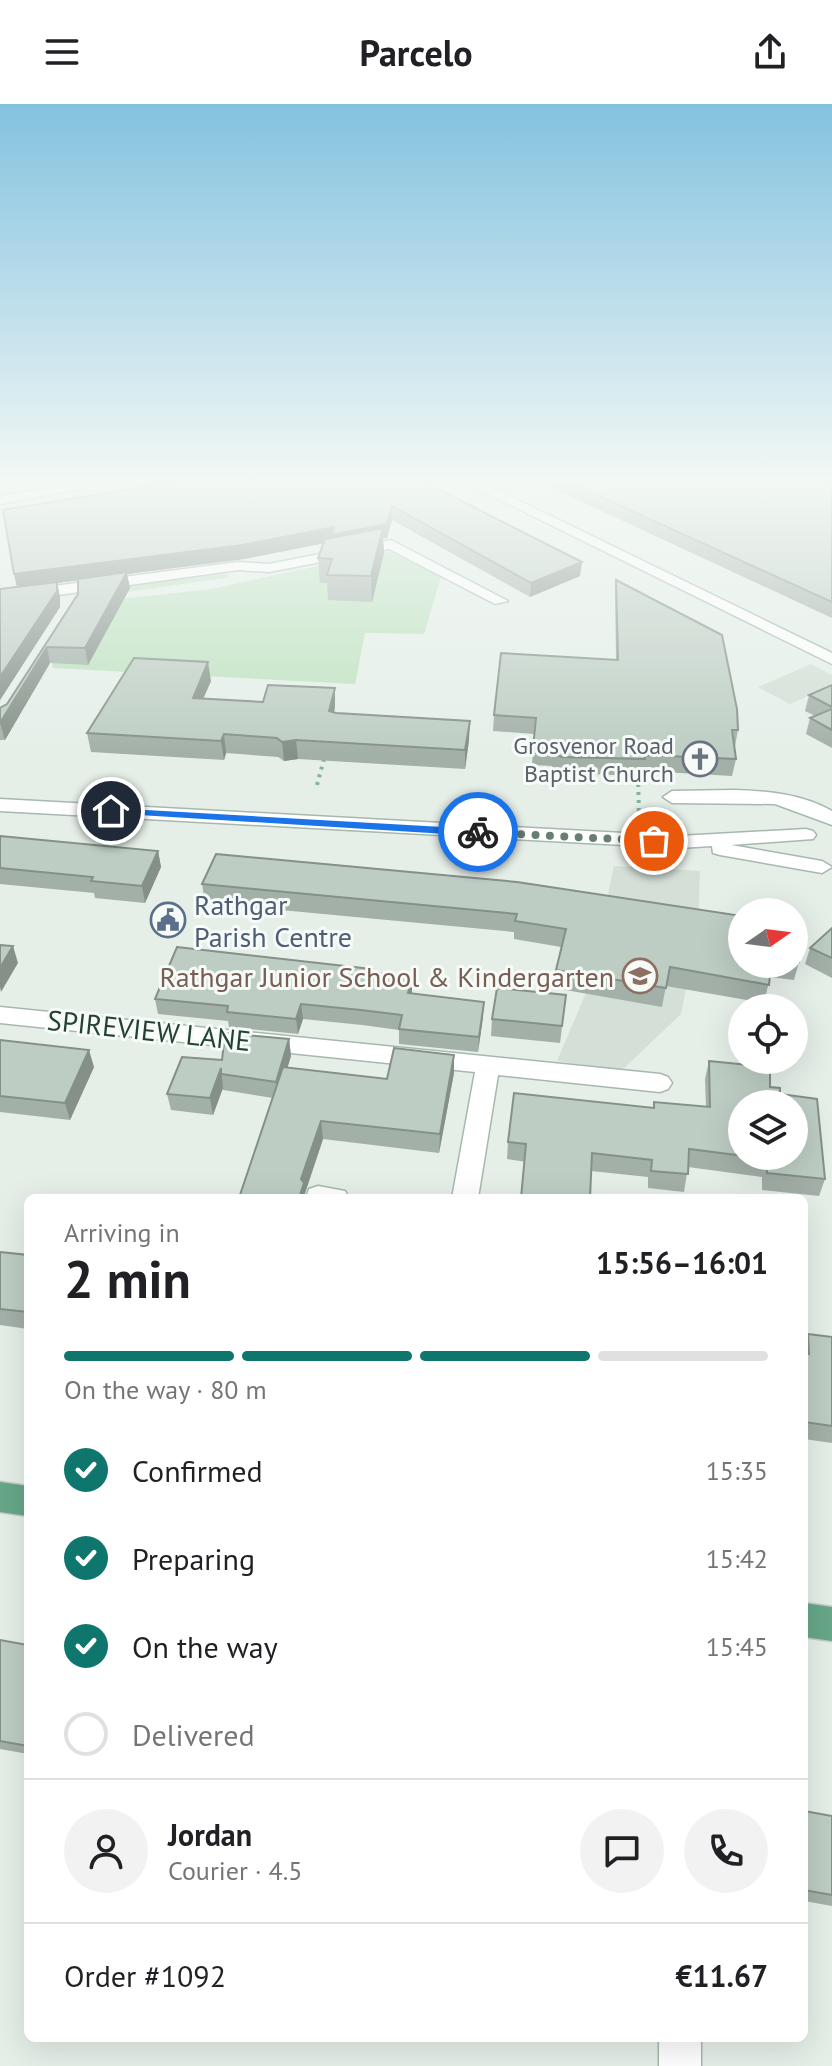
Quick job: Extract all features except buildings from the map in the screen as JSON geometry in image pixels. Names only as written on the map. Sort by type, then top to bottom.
[{"type":"main road","points":[[0,1497],[24,1500]]},
{"type":"main road","points":[[808,1621],[832,1624]]},
{"type":"street","points":[[0,598],[71,599],[209,586],[254,573]]},
{"type":"street","points":[[446,573],[500,601]]},
{"type":"street","points":[[657,573],[830,657]]},
{"type":"street","points":[[0,805],[679,842],[806,835],[832,821],[815,808],[771,797],[672,797]]},
{"type":"street","points":[[806,835],[804,851],[827,870]]},
{"type":"street","points":[[679,842],[827,870]]},
{"type":"street","name":"SPIREVIEW LANE","points":[[0,1015],[660,1083]]},
{"type":"street","points":[[466,1194],[488,1066]]},
{"type":"street","points":[[680,2042],[680,2066]]},
{"type":"path","points":[[317,785],[324,759]]},
{"type":"path","points":[[638,776],[639,824]]},
{"type":"shaded area","points":[[811,664],[832,675],[832,685],[790,704],[758,687]]},
{"type":"shaded area","name":"Rathgar Junior School & Kindergarten","points":[[614,866],[700,871],[698,928],[681,1014],[621,1071],[557,1061],[588,988]]},
{"type":"green space","points":[[288,573],[432,573],[441,577],[424,634],[365,633],[355,684],[53,668],[51,655],[83,603],[211,589]]},
{"type":"green space","points":[[226,574],[231,577],[127,592],[86,590]]},
{"type":"way so far","points":[[478,832],[654,841]]},
{"type":"place","name":"Grosvenor Road Baptist Church","points":[[700,759]]},
{"type":"place","name":"Rathgar Parish Centre","points":[[168,920]]},
{"type":"place","name":"Rathgar Junior School & Kindergarten","points":[[640,976]]},
{"type":"route","points":[[111,811],[478,832]]}]
